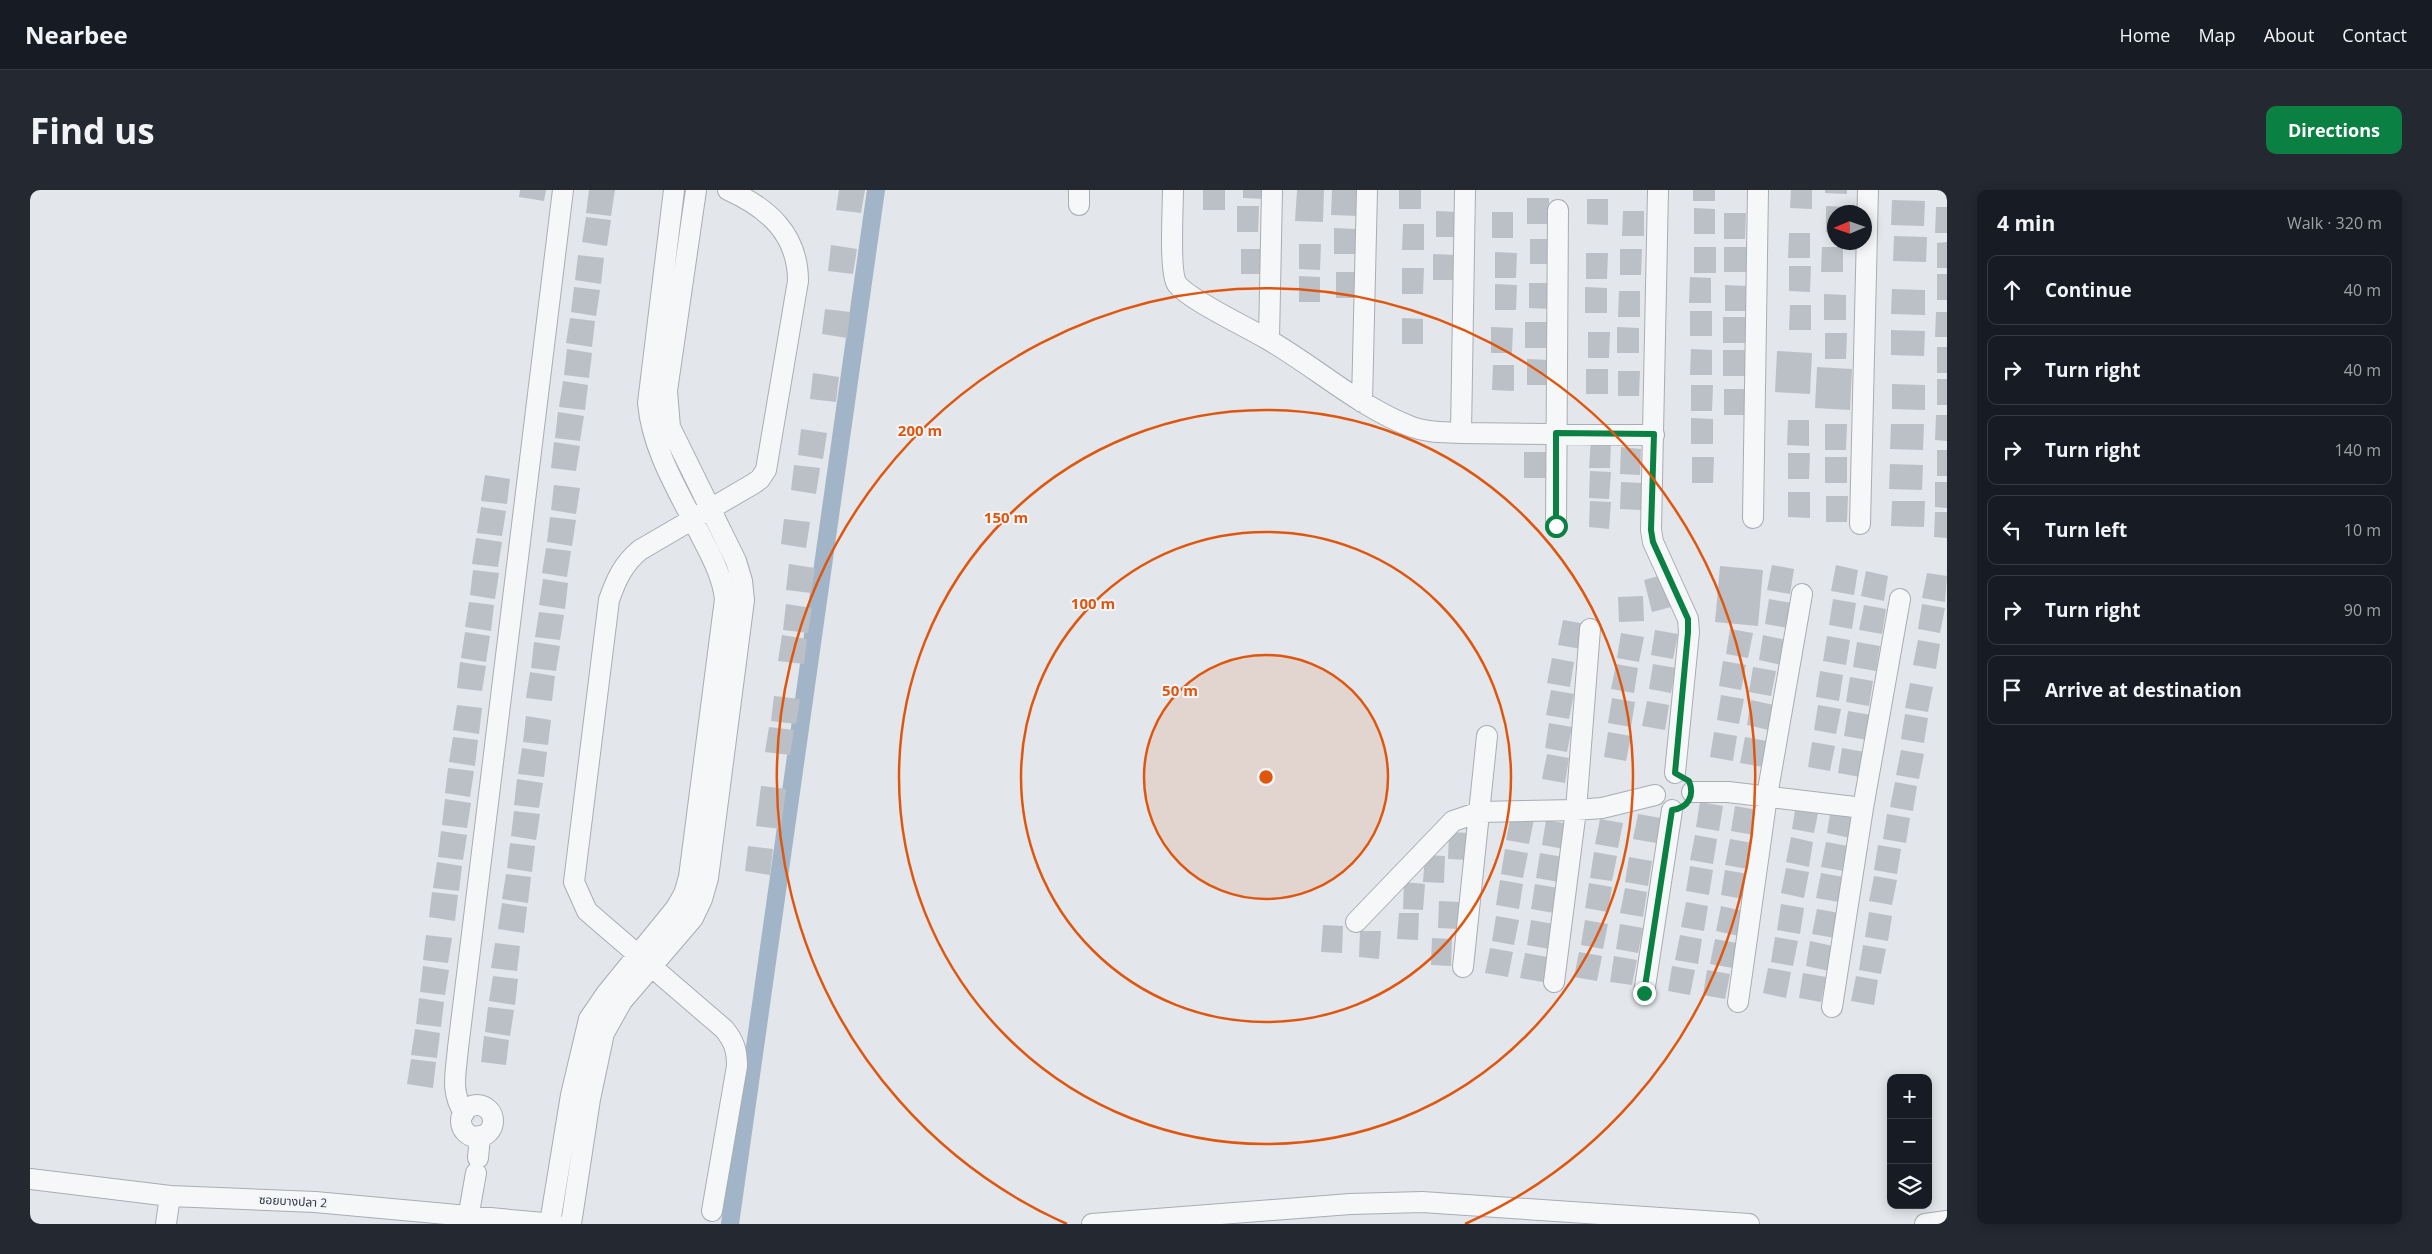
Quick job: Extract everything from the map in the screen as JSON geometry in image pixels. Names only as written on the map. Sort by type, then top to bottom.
[{"type":"street","points":[[464,1113],[469,1107],[477,1105],[484,1107],[490,1112],[493,1119],[492,1127],[487,1133],[473,1136],[463,1127],[464,1113],[456,1100],[454,1086],[563,190]]},
{"type":"street","points":[[645,960],[684,894],[689,878],[725,599],[719,572],[656,443],[650,424],[648,403],[674,190]]},
{"type":"street","points":[[571,1224],[589,1019],[595,1008],[645,960],[694,918],[708,878],[744,600],[742,581],[736,561],[670,427],[668,412],[667,390],[696,190]]},
{"type":"street","points":[[712,1210],[736,1066],[737,1052],[733,1039],[724,1029],[587,911],[574,882],[574,865],[609,600],[616,580],[627,561],[640,550],[760,479],[766,470],[798,281],[798,265],[790,243],[779,225],[748,199],[728,190]]},
{"type":"street","points":[[1173,190],[1173,269],[1177,284],[1189,295],[1269,339],[1362,402],[1412,427],[1436,432],[1654,434]]},
{"type":"street","points":[[1269,339],[1272,190]]},
{"type":"street","points":[[1362,402],[1366,190]]},
{"type":"street","points":[[1461,433],[1465,190]]},
{"type":"street","points":[[1658,190],[1651,530],[1653,542],[1688,619],[1675,773]]},
{"type":"street","points":[[1753,518],[1758,190]]},
{"type":"street","points":[[1860,524],[1868,190]]},
{"type":"street","points":[[1556,526],[1558,210]]},
{"type":"street","points":[[1738,1002],[1767,796],[1802,594]]},
{"type":"street","points":[[1832,1007],[1863,808],[1900,599]]},
{"type":"street","points":[[1554,982],[1576,810],[1590,629]]},
{"type":"street","points":[[1463,967],[1487,736]]},
{"type":"street","points":[[1675,773],[1689,781],[1692,792],[1688,803],[1684,807],[1672,810],[1661,806],[1655,796],[1657,782],[1662,777],[1675,773]]},
{"type":"street","points":[[1692,792],[1767,796],[1863,808]]},
{"type":"street","points":[[1356,922],[1454,821],[1480,812],[1602,808],[1655,796]]},
{"type":"street","points":[[1644,993],[1672,810]]},
{"type":"street","points":[[550,1223],[581,1097]]},
{"type":"street","points":[[468,1219],[480,1136]]},
{"type":"street","name":"ซอยบางปลา 2","points":[[30,1179],[170,1196],[315,1202],[468,1219],[555,1224]]},
{"type":"street","points":[[166,1224],[170,1196]]},
{"type":"street","points":[[1092,1224],[1350,1204],[1422,1202],[1749,1224]]},
{"type":"street","points":[[1925,1224],[1947,1221]]},
{"type":"building","points":[[520,190],[546,190],[544,201],[519,197]]},
{"type":"building","points":[[589,190],[615,190],[611,216],[586,213]]},
{"type":"building","points":[[839,190],[865,190],[861,213],[836,210]]},
{"type":"building","points":[[1203,190],[1225,190],[1225,210],[1203,210]]},
{"type":"building","points":[[1243,190],[1265,190],[1265,199],[1243,198]]},
{"type":"building","points":[[1297,190],[1324,190],[1323,222],[1295,221]]},
{"type":"building","points":[[1332,190],[1359,190],[1358,216],[1331,215]]},
{"type":"building","points":[[1399,190],[1421,190],[1421,209],[1399,209]]},
{"type":"building","points":[[1693,190],[1715,190],[1715,201],[1693,201]]},
{"type":"building","points":[[1791,190],[1812,190],[1812,209],[1790,208]]},
{"type":"building","points":[[1825,190],[1847,190],[1847,194],[1825,193]]},
{"type":"building","points":[[1527,198],[1549,198],[1549,224],[1527,224]]},
{"type":"building","points":[[1587,199],[1608,199],[1608,225],[1587,224]]},
{"type":"building","points":[[1892,200],[1925,201],[1924,226],[1891,225]]},
{"type":"building","points":[[1237,206],[1259,206],[1258,232],[1237,232]]},
{"type":"building","points":[[1826,206],[1827,232],[1826,232]]},
{"type":"building","points":[[1936,207],[1947,207],[1947,233],[1935,233]]},
{"type":"building","points":[[1694,208],[1715,209],[1715,234],[1694,234]]},
{"type":"building","points":[[1436,211],[1458,212],[1458,237],[1436,237]]},
{"type":"building","points":[[1623,211],[1644,211],[1644,236],[1622,236]]},
{"type":"building","points":[[1492,212],[1513,212],[1513,238],[1492,238]]},
{"type":"building","points":[[1724,213],[1746,213],[1745,239],[1724,239]]},
{"type":"building","points":[[586,217],[611,220],[607,246],[582,242]]},
{"type":"building","points":[[1403,224],[1424,224],[1424,250],[1402,250]]},
{"type":"building","points":[[1334,228],[1356,229],[1355,254],[1334,254]]},
{"type":"building","points":[[1789,233],[1810,233],[1810,258],[1788,258]]},
{"type":"building","points":[[1894,236],[1927,237],[1926,262],[1893,261]]},
{"type":"building","points":[[1530,239],[1551,239],[1551,264],[1530,264]]},
{"type":"building","points":[[1947,242],[1947,268],[1937,268],[1937,243]]},
{"type":"building","points":[[1299,244],[1321,244],[1320,270],[1299,269]]},
{"type":"building","points":[[831,245],[857,249],[853,274],[828,271]]},
{"type":"building","points":[[1694,247],[1716,247],[1716,273],[1694,273]]},
{"type":"building","points":[[1724,247],[1746,247],[1746,272],[1724,272]]},
{"type":"building","points":[[1822,247],[1827,247],[1827,250],[1843,250],[1843,272],[1821,272]]},
{"type":"building","points":[[1241,249],[1263,249],[1263,274],[1241,274]]},
{"type":"building","points":[[1620,249],[1642,249],[1641,275],[1620,275]]},
{"type":"building","points":[[1495,252],[1517,253],[1516,278],[1495,278]]},
{"type":"building","points":[[1586,253],[1608,253],[1607,279],[1586,279]]},
{"type":"building","points":[[1433,254],[1455,255],[1454,280],[1433,280]]},
{"type":"building","points":[[578,255],[604,258],[601,284],[575,280]]},
{"type":"building","points":[[1789,266],[1811,266],[1810,292],[1789,291]]},
{"type":"building","points":[[1402,268],[1424,268],[1423,294],[1402,294]]},
{"type":"building","points":[[1336,272],[1358,272],[1357,298],[1336,298]]},
{"type":"building","points":[[1937,274],[1947,274],[1947,300],[1937,300]]},
{"type":"building","points":[[1299,276],[1320,277],[1320,302],[1299,302]]},
{"type":"building","points":[[1690,277],[1711,278],[1711,303],[1689,303]]},
{"type":"building","points":[[1529,283],[1551,283],[1551,309],[1529,308]]},
{"type":"building","points":[[1495,284],[1517,285],[1516,310],[1495,310]]},
{"type":"building","points":[[1725,285],[1747,286],[1746,311],[1725,311]]},
{"type":"building","points":[[574,287],[600,290],[596,316],[571,312]]},
{"type":"building","points":[[1585,287],[1607,288],[1607,313],[1585,313]]},
{"type":"building","points":[[1892,289],[1925,290],[1925,315],[1891,314]]},
{"type":"building","points":[[1619,291],[1640,291],[1640,317],[1618,317]]},
{"type":"building","points":[[1824,294],[1846,295],[1846,320],[1824,320]]},
{"type":"building","points":[[1790,305],[1811,305],[1811,330],[1789,330]]},
{"type":"building","points":[[825,309],[850,312],[847,338],[822,334]]},
{"type":"building","points":[[1690,311],[1712,311],[1712,336],[1690,336]]},
{"type":"building","points":[[1936,312],[1947,312],[1947,337],[1935,337]]},
{"type":"building","points":[[1723,317],[1745,317],[1745,343],[1723,343]]},
{"type":"building","points":[[570,318],[595,321],[592,347],[566,343]]},
{"type":"building","points":[[1402,318],[1423,319],[1423,344],[1402,344]]},
{"type":"building","points":[[1525,322],[1547,322],[1546,348],[1525,348]]},
{"type":"building","points":[[1491,327],[1513,328],[1512,353],[1491,353]]},
{"type":"building","points":[[1617,327],[1639,328],[1639,353],[1617,353]]},
{"type":"building","points":[[1891,330],[1925,331],[1924,356],[1891,355]]},
{"type":"building","points":[[1588,332],[1610,332],[1609,358],[1588,358]]},
{"type":"building","points":[[1825,333],[1847,333],[1846,359],[1825,359]]},
{"type":"building","points":[[1937,347],[1947,347],[1947,373],[1937,373]]},
{"type":"building","points":[[567,349],[592,353],[589,378],[564,375]]},
{"type":"building","points":[[1691,349],[1712,350],[1712,375],[1690,375]]},
{"type":"building","points":[[1723,350],[1745,350],[1745,376],[1723,376]]},
{"type":"building","points":[[1777,351],[1812,353],[1810,394],[1775,392]]},
{"type":"building","points":[[1527,359],[1549,360],[1549,385],[1527,385]]},
{"type":"building","points":[[1493,365],[1514,365],[1514,391],[1492,390]]},
{"type":"building","points":[[1817,367],[1852,369],[1850,410],[1815,408]]},
{"type":"building","points":[[1586,369],[1608,369],[1608,394],[1586,394]]},
{"type":"building","points":[[1618,371],[1640,371],[1639,396],[1618,396]]},
{"type":"building","points":[[813,373],[839,377],[836,402],[810,399]]},
{"type":"building","points":[[1937,379],[1947,379],[1947,405],[1937,405]]},
{"type":"building","points":[[563,381],[588,385],[585,410],[559,407]]},
{"type":"building","points":[[1892,384],[1925,385],[1925,410],[1892,409]]},
{"type":"building","points":[[1691,385],[1713,385],[1712,411],[1691,411]]},
{"type":"building","points":[[1724,389],[1746,389],[1745,415],[1724,415]]},
{"type":"building","points":[[558,412],[584,416],[580,441],[555,438]]},
{"type":"building","points":[[1936,415],[1947,415],[1947,441],[1935,440]]},
{"type":"building","points":[[1691,418],[1713,419],[1713,444],[1691,444]]},
{"type":"building","points":[[1788,420],[1809,420],[1809,446],[1787,445]]},
{"type":"building","points":[[1825,424],[1847,424],[1846,450],[1825,450]]},
{"type":"building","points":[[1891,424],[1924,424],[1923,450],[1890,449]]},
{"type":"building","points":[[801,429],[827,433],[823,459],[798,455]]},
{"type":"building","points":[[1591,440],[1611,442],[1610,468],[1589,468]]},
{"type":"building","points":[[554,442],[580,446],[576,471],[551,468]]},
{"type":"building","points":[[1621,447],[1641,449],[1640,475],[1620,474]]},
{"type":"building","points":[[1937,450],[1947,450],[1947,476],[1937,476]]},
{"type":"building","points":[[1524,452],[1546,452],[1546,478],[1524,478]]},
{"type":"building","points":[[1788,453],[1810,453],[1809,479],[1788,479]]},
{"type":"building","points":[[1692,457],[1714,457],[1713,483],[1692,483]]},
{"type":"building","points":[[1825,457],[1847,457],[1847,483],[1825,483]]},
{"type":"building","points":[[1890,464],[1923,465],[1922,490],[1889,489]]},
{"type":"building","points":[[794,465],[820,468],[816,494],[791,490]]},
{"type":"building","points":[[1590,471],[1611,472],[1609,499],[1589,498]]},
{"type":"building","points":[[485,475],[510,479],[507,504],[481,501]]},
{"type":"building","points":[[1621,482],[1642,483],[1641,510],[1620,509]]},
{"type":"building","points":[[1935,482],[1947,482],[1947,508],[1935,507]]},
{"type":"building","points":[[554,485],[580,488],[576,514],[551,510]]},
{"type":"building","points":[[1788,492],[1810,492],[1810,518],[1788,517]]},
{"type":"building","points":[[1826,496],[1848,496],[1847,522],[1826,522]]},
{"type":"building","points":[[1590,501],[1611,502],[1609,529],[1589,527]]},
{"type":"building","points":[[1892,501],[1925,501],[1924,527],[1891,526]]},
{"type":"building","points":[[481,507],[506,511],[502,536],[477,533]]},
{"type":"building","points":[[1935,512],[1947,512],[1947,538],[1934,537]]},
{"type":"building","points":[[550,517],[576,520],[572,546],[547,542]]},
{"type":"building","points":[[784,519],[810,522],[806,548],[781,544]]},
{"type":"building","points":[[476,538],[502,542],[498,567],[472,564]]},
{"type":"building","points":[[546,548],[571,551],[567,577],[542,573]]},
{"type":"building","points":[[789,564],[815,568],[811,593],[786,590]]},
{"type":"building","points":[[1772,565],[1794,569],[1790,594],[1767,590]]},
{"type":"building","points":[[1836,565],[1858,570],[1854,595],[1831,591]]},
{"type":"building","points":[[1720,566],[1763,570],[1758,626],[1715,622]]},
{"type":"building","points":[[473,570],[499,573],[495,599],[470,595]]},
{"type":"building","points":[[1866,571],[1888,576],[1884,601],[1861,596]]},
{"type":"building","points":[[1927,573],[1947,576],[1945,602],[1922,598]]},
{"type":"building","points":[[1666,574],[1675,606],[1652,612],[1644,580]]},
{"type":"building","points":[[543,579],[568,583],[565,609],[539,605]]},
{"type":"building","points":[[1643,596],[1644,621],[1619,622],[1618,597]]},
{"type":"building","points":[[1769,599],[1792,603],[1788,628],[1765,624]]},
{"type":"building","points":[[1833,599],[1856,603],[1852,629],[1829,625]]},
{"type":"building","points":[[469,602],[494,605],[491,631],[465,627]]},
{"type":"building","points":[[786,604],[812,608],[808,633],[783,630]]},
{"type":"building","points":[[1922,604],[1945,608],[1940,633],[1918,629]]},
{"type":"building","points":[[1864,605],[1886,609],[1882,634],[1859,630]]},
{"type":"building","points":[[539,612],[564,615],[560,640],[535,637]]},
{"type":"building","points":[[1563,620],[1586,624],[1581,649],[1558,645]]},
{"type":"building","points":[[1730,629],[1753,633],[1748,658],[1726,654]]},
{"type":"building","points":[[1655,630],[1678,634],[1673,659],[1651,655]]},
{"type":"building","points":[[465,632],[490,636],[486,662],[461,658]]},
{"type":"building","points":[[1621,633],[1644,637],[1639,662],[1617,658]]},
{"type":"building","points":[[782,635],[807,639],[804,664],[778,661]]},
{"type":"building","points":[[1763,635],[1786,640],[1781,665],[1759,660]]},
{"type":"building","points":[[1827,636],[1850,640],[1846,665],[1823,661]]},
{"type":"building","points":[[1918,640],[1940,644],[1936,669],[1913,665]]},
{"type":"building","points":[[534,642],[560,646],[556,671],[531,668]]},
{"type":"building","points":[[1857,642],[1880,646],[1876,671],[1853,667]]},
{"type":"building","points":[[1552,658],[1574,662],[1570,687],[1547,683]]},
{"type":"building","points":[[1723,661],[1746,665],[1741,690],[1719,686]]},
{"type":"building","points":[[460,662],[486,666],[482,691],[457,688]]},
{"type":"building","points":[[1616,664],[1638,668],[1634,693],[1611,689]]},
{"type":"building","points":[[1653,664],[1676,668],[1671,693],[1649,689]]},
{"type":"building","points":[[1753,667],[1776,671],[1771,696],[1749,692]]},
{"type":"building","points":[[1820,671],[1843,675],[1839,701],[1816,697]]},
{"type":"building","points":[[530,672],[555,676],[552,701],[526,698]]},
{"type":"building","points":[[1850,677],[1873,681],[1869,706],[1846,702]]},
{"type":"building","points":[[1910,683],[1933,687],[1928,712],[1905,708]]},
{"type":"building","points":[[1551,690],[1574,694],[1569,719],[1546,715]]},
{"type":"building","points":[[1721,695],[1744,699],[1739,724],[1717,720]]},
{"type":"building","points":[[774,696],[800,699],[796,724],[771,721]]},
{"type":"building","points":[[1612,698],[1635,702],[1631,727],[1608,723]]},
{"type":"building","points":[[1751,700],[1774,705],[1769,730],[1747,725]]},
{"type":"building","points":[[1647,701],[1669,705],[1665,730],[1642,726]]},
{"type":"building","points":[[457,705],[482,708],[479,734],[453,730]]},
{"type":"building","points":[[1818,705],[1841,709],[1836,734],[1814,730]]},
{"type":"building","points":[[1848,711],[1871,715],[1867,740],[1844,736]]},
{"type":"building","points":[[1905,714],[1928,718],[1924,743],[1901,739]]},
{"type":"building","points":[[526,716],[551,720],[548,745],[523,742]]},
{"type":"building","points":[[1549,723],[1572,727],[1567,752],[1545,748]]},
{"type":"building","points":[[769,727],[794,730],[790,755],[765,752]]},
{"type":"building","points":[[1608,732],[1631,736],[1626,761],[1604,757]]},
{"type":"building","points":[[1714,732],[1737,736],[1733,761],[1710,757]]},
{"type":"building","points":[[453,737],[478,740],[475,766],[449,762]]},
{"type":"building","points":[[1745,737],[1767,741],[1763,767],[1740,763]]},
{"type":"building","points":[[1812,742],[1835,746],[1830,771],[1808,767]]},
{"type":"building","points":[[522,748],[547,752],[544,777],[518,774]]},
{"type":"building","points":[[1842,748],[1865,752],[1860,777],[1838,773]]},
{"type":"building","points":[[1901,750],[1924,754],[1919,779],[1896,775]]},
{"type":"building","points":[[1547,754],[1569,758],[1565,783],[1542,779]]},
{"type":"building","points":[[448,768],[474,771],[470,797],[445,793]]},
{"type":"building","points":[[517,779],[543,783],[539,808],[514,805]]},
{"type":"building","points":[[1895,782],[1917,786],[1913,811],[1890,807]]},
{"type":"building","points":[[761,786],[786,789],[781,829],[756,826]]},
{"type":"building","points":[[445,799],[471,803],[467,828],[442,825]]},
{"type":"building","points":[[1700,802],[1723,806],[1719,831],[1696,827]]},
{"type":"building","points":[[1796,804],[1819,808],[1814,833],[1792,829]]},
{"type":"building","points":[[1735,806],[1758,810],[1754,835],[1731,831]]},
{"type":"building","points":[[1831,808],[1854,813],[1850,838],[1827,833]]},
{"type":"building","points":[[514,811],[540,814],[536,840],[511,836]]},
{"type":"building","points":[[1638,814],[1661,818],[1656,843],[1633,839]]},
{"type":"building","points":[[1887,814],[1910,818],[1906,843],[1883,839]]},
{"type":"building","points":[[1511,815],[1534,819],[1529,844],[1506,840]]},
{"type":"building","points":[[1600,819],[1623,823],[1618,848],[1595,844]]},
{"type":"building","points":[[1546,820],[1569,824],[1564,849],[1542,845]]},
{"type":"building","points":[[441,831],[467,835],[463,860],[438,857]]},
{"type":"building","points":[[1449,832],[1470,833],[1468,860],[1448,859]]},
{"type":"building","points":[[1695,835],[1717,839],[1713,864],[1690,860]]},
{"type":"building","points":[[1791,837],[1813,842],[1809,867],[1786,862]]},
{"type":"building","points":[[1730,839],[1753,843],[1748,869],[1725,865]]},
{"type":"building","points":[[1826,842],[1848,846],[1844,871],[1821,867]]},
{"type":"building","points":[[510,843],[535,846],[532,872],[507,868]]},
{"type":"building","points":[[1878,845],[1901,849],[1897,874],[1874,870]]},
{"type":"building","points":[[748,846],[773,849],[770,875],[745,871]]},
{"type":"building","points":[[1505,849],[1528,853],[1523,878],[1501,874]]},
{"type":"building","points":[[1594,852],[1617,856],[1612,881],[1590,878]]},
{"type":"building","points":[[1540,853],[1563,857],[1559,882],[1536,878]]},
{"type":"building","points":[[1425,855],[1445,856],[1444,883],[1423,882]]},
{"type":"building","points":[[1629,857],[1652,861],[1648,886],[1625,882]]},
{"type":"building","points":[[437,862],[462,866],[459,891],[433,888]]},
{"type":"building","points":[[1690,866],[1713,870],[1709,895],[1686,891]]},
{"type":"building","points":[[1786,868],[1809,872],[1804,898],[1781,893]]},
{"type":"building","points":[[1725,870],[1748,874],[1744,899],[1721,895]]},
{"type":"building","points":[[1821,873],[1844,877],[1839,902],[1816,898]]},
{"type":"building","points":[[506,874],[531,877],[528,903],[502,899]]},
{"type":"building","points":[[1874,876],[1897,880],[1892,905],[1869,901]]},
{"type":"building","points":[[1500,880],[1523,884],[1519,909],[1496,905]]},
{"type":"building","points":[[1404,882],[1425,884],[1423,910],[1403,909]]},
{"type":"building","points":[[1589,883],[1612,887],[1608,912],[1585,908]]},
{"type":"building","points":[[1535,884],[1558,888],[1554,913],[1531,909]]},
{"type":"building","points":[[1625,888],[1647,892],[1643,917],[1620,913]]},
{"type":"building","points":[[432,892],[458,895],[455,921],[429,917]]},
{"type":"building","points":[[1439,901],[1460,902],[1459,929],[1438,928]]},
{"type":"building","points":[[1686,902],[1708,906],[1704,931],[1681,927]]},
{"type":"building","points":[[502,903],[527,907],[524,933],[498,929]]},
{"type":"building","points":[[1781,904],[1804,908],[1800,934],[1777,930]]},
{"type":"building","points":[[1721,906],[1743,911],[1739,936],[1716,931]]},
{"type":"building","points":[[1817,909],[1839,913],[1835,938],[1812,934]]},
{"type":"building","points":[[1869,912],[1892,916],[1888,941],[1865,937]]},
{"type":"building","points":[[1399,913],[1419,913],[1418,940],[1397,939]]},
{"type":"building","points":[[1496,916],[1519,920],[1514,945],[1492,941]]},
{"type":"building","points":[[1531,920],[1554,924],[1549,949],[1527,945]]},
{"type":"building","points":[[1585,920],[1608,924],[1603,949],[1581,945]]},
{"type":"building","points":[[1620,924],[1643,928],[1638,953],[1616,949]]},
{"type":"building","points":[[1323,925],[1343,926],[1342,953],[1321,952]]},
{"type":"building","points":[[1360,931],[1381,931],[1379,959],[1359,957]]},
{"type":"building","points":[[426,935],[452,938],[448,963],[423,960]]},
{"type":"building","points":[[1680,935],[1702,939],[1698,964],[1675,960]]},
{"type":"building","points":[[1775,937],[1798,941],[1793,966],[1771,962]]},
{"type":"building","points":[[1432,938],[1452,939],[1451,966],[1431,965]]},
{"type":"building","points":[[1715,939],[1737,943],[1733,968],[1710,964]]},
{"type":"building","points":[[1810,941],[1833,946],[1829,971],[1806,966]]},
{"type":"building","points":[[495,943],[520,946],[517,971],[491,968]]},
{"type":"building","points":[[1863,945],[1886,949],[1881,974],[1859,970]]},
{"type":"building","points":[[1490,948],[1513,952],[1508,977],[1485,973]]},
{"type":"building","points":[[1579,952],[1602,956],[1597,981],[1574,977]]},
{"type":"building","points":[[1525,953],[1548,957],[1543,982],[1520,978]]},
{"type":"building","points":[[1614,956],[1637,960],[1632,985],[1610,982]]},
{"type":"building","points":[[423,966],[449,970],[445,995],[420,992]]},
{"type":"building","points":[[1672,966],[1695,970],[1690,995],[1668,991]]},
{"type":"building","points":[[1768,968],[1791,972],[1786,998],[1763,993]]},
{"type":"building","points":[[1707,970],[1730,974],[1725,999],[1703,995]]},
{"type":"building","points":[[1803,973],[1826,977],[1821,1002],[1799,998]]},
{"type":"building","points":[[493,976],[518,979],[515,1005],[489,1001]]},
{"type":"building","points":[[1856,976],[1878,980],[1874,1005],[1851,1001]]},
{"type":"building","points":[[419,998],[444,1002],[441,1027],[416,1024]]},
{"type":"building","points":[[488,1007],[514,1010],[510,1036],[485,1032]]},
{"type":"building","points":[[415,1029],[440,1033],[437,1058],[411,1055]]},
{"type":"building","points":[[484,1036],[509,1040],[506,1065],[481,1062]]},
{"type":"building","points":[[411,1059],[436,1062],[433,1088],[407,1084]]},
{"type":"waterway","points":[[730,1224],[876,190]]},
{"type":"route","points":[[1556,526],[1556,433],[1654,434],[1651,530],[1653,542],[1688,619],[1675,773],[1680,774],[1689,781],[1692,792],[1688,803],[1684,807],[1672,810],[1644,993]]}]
